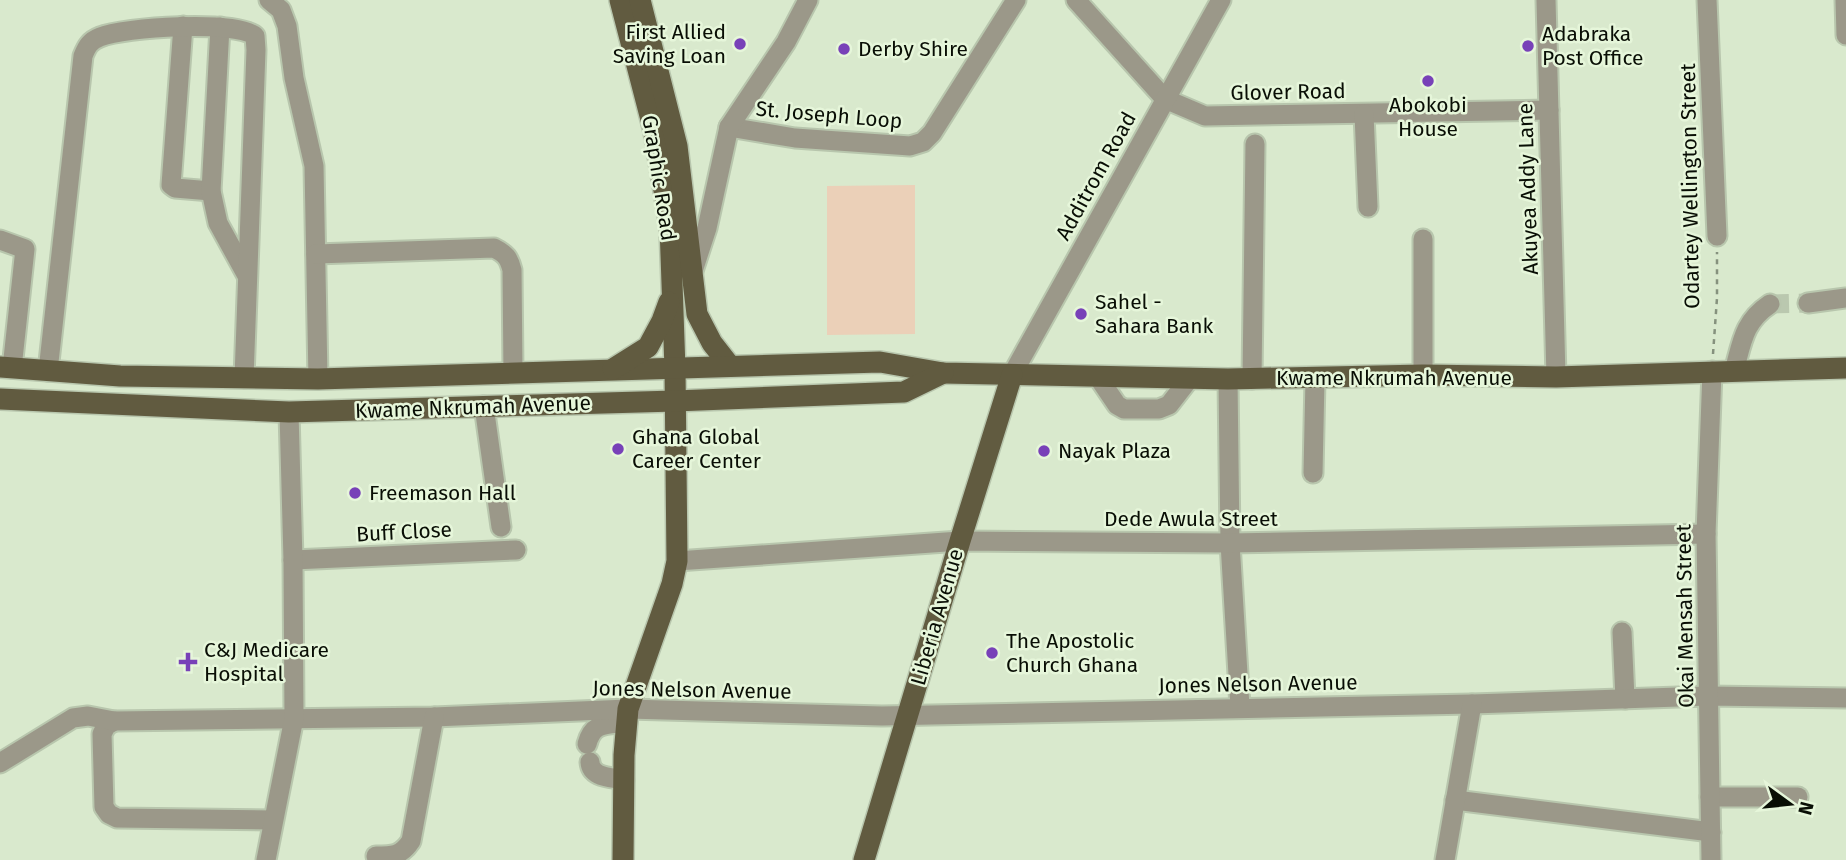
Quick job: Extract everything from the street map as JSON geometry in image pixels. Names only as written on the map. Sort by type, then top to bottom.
[{"type":"main road","name":"Graphic Road","points":[[620,0],[654,131],[670,226],[677,561],[672,584],[628,716],[624,780],[624,860]]},
{"type":"main road","name":"Graphic Road","points":[[640,0],[677,146],[695,304],[701,325],[730,366]]},
{"type":"main road","points":[[612,370],[648,347],[671,297]]},
{"type":"main road","name":"Kwame Nkrumah Avenue","points":[[6,368],[120,376],[318,379],[880,362],[943,373],[1228,379],[1423,375],[1556,377],[1846,368]]},
{"type":"main road","name":"Kwame Nkrumah Avenue","points":[[0,399],[289,412],[904,392],[943,373]]},
{"type":"main road","name":"Liberia Avenue","points":[[864,860],[1012,375]]},
{"type":"street","points":[[269,0],[281,10],[287,26],[294,79],[314,166],[318,379]]},
{"type":"street","points":[[692,274],[708,228],[729,127],[786,42],[808,0]]},
{"type":"street","name":"St. Joseph Loop","points":[[729,127],[795,138],[909,146],[923,142],[932,133],[1016,0]]},
{"type":"street","name":"Glover Road","points":[[1076,0],[1165,99],[1205,116],[1549,110]]},
{"type":"street","name":"Additrom Road","points":[[1012,375],[1220,0]]},
{"type":"street","name":"Akuyea Addy Lane","points":[[1546,0],[1556,377]]},
{"type":"street","name":"Odartey Wellington Street","points":[[1707,0],[1717,236]]},
{"type":"street","points":[[1845,0],[1846,35]]},
{"type":"street","points":[[183,26],[171,186],[211,191]]},
{"type":"street","points":[[48,371],[83,56],[89,43],[110,33],[183,26],[220,27],[248,30],[255,36],[244,378]]},
{"type":"street","points":[[220,27],[211,191],[218,223],[247,275]]},
{"type":"street","points":[[1364,114],[1368,207]]},
{"type":"street","points":[[1252,379],[1255,144]]},
{"type":"street","points":[[1423,239],[1423,375]]},
{"type":"street","points":[[0,240],[25,249],[6,368]]},
{"type":"street","points":[[316,254],[494,248],[504,253],[509,258],[512,271],[513,372]]},
{"type":"street","points":[[1808,303],[1846,298]]},
{"type":"street","points":[[1734,371],[1746,327],[1755,315],[1770,304]]},
{"type":"street","name":"Okai Mensah Street","points":[[1712,372],[1706,534],[1712,860]]},
{"type":"street","points":[[1098,377],[1117,405],[1125,409],[1159,410],[1169,405],[1190,378]]},
{"type":"street","points":[[1228,379],[1230,543],[1240,707]]},
{"type":"street","points":[[1314,473],[1315,379]]},
{"type":"street","points":[[484,406],[501,527]]},
{"type":"street","points":[[265,860],[293,718],[289,412]]},
{"type":"street","name":"Dede Awula Street","points":[[677,561],[960,541],[1230,543],[1706,534]]},
{"type":"street","name":"Buff Close","points":[[293,560],[516,550]]},
{"type":"street","points":[[1622,632],[1625,699]]},
{"type":"street","name":"Jones Nelson Avenue","points":[[0,763],[73,718],[88,716],[114,721],[433,716],[882,716],[1472,704],[1708,696],[1846,698]]},
{"type":"street","points":[[1445,860],[1472,704]]},
{"type":"street","points":[[376,856],[397,856],[411,841],[433,716]]},
{"type":"street","points":[[624,780],[594,773],[590,768],[588,753],[590,732],[596,726],[628,716]]},
{"type":"street","points":[[114,721],[106,726],[102,734],[104,807],[109,814],[117,818],[273,820]]},
{"type":"street","points":[[1710,797],[1798,797]]},
{"type":"street","points":[[1455,800],[1711,832]]},
{"type":"path","name":"Odartey Wellington Street","points":[[1712,372],[1717,298],[1717,236]]},
{"type":"shaded area","points":[[915,185],[915,334],[827,335],[827,186]]},
{"type":"tunnel","points":[[1770,304],[1808,303]]},
{"type":"place","name":"First Allied Saving Loan","points":[[740,44]]},
{"type":"place","name":"Adabraka Post Office","points":[[1528,46]]},
{"type":"place","name":"Derby Shire","points":[[844,49]]},
{"type":"place","name":"Abokobi House","points":[[1428,81]]},
{"type":"place","name":"Sahel - Sahara Bank","points":[[1081,314]]},
{"type":"place","name":"Ghana Global Career Center","points":[[618,449]]},
{"type":"place","name":"Nayak Plaza","points":[[1044,451]]},
{"type":"place","name":"Freemason Hall","points":[[355,493]]},
{"type":"place","name":"The Apostolic Church Ghana","points":[[992,653]]},
{"type":"place","name":"C&J Medicare Hospital","points":[[188,662]]}]
